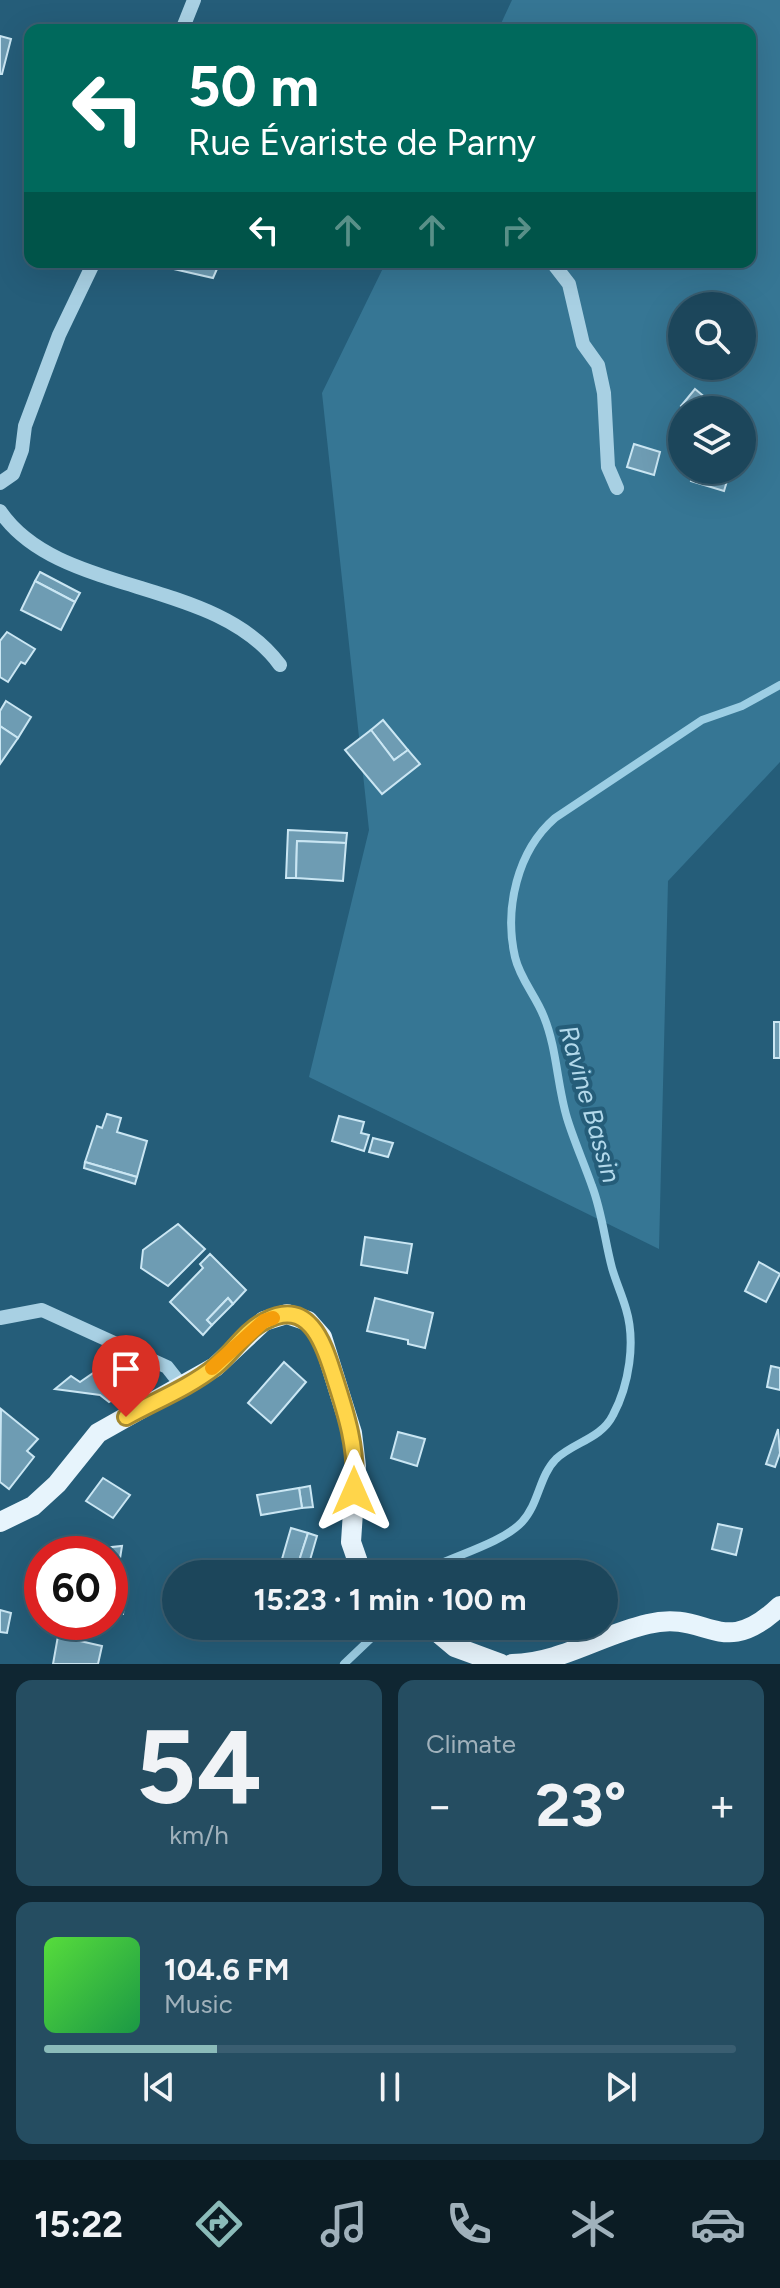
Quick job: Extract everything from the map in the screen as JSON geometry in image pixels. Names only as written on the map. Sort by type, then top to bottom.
[{"type":"main road","points":[[0,1522],[33,1506],[57,1484],[98,1433],[215,1367],[264,1321],[287,1314],[308,1321],[322,1337],[352,1433],[356,1466],[351,1542],[360,1560]]},
{"type":"main road","points":[[512,1664],[540,1663],[651,1623],[688,1623],[731,1635],[763,1623],[780,1606]]},
{"type":"main road","points":[[447,1640],[455,1647],[501,1664]]},
{"type":"street","points":[[184,24],[194,0]]},
{"type":"street","points":[[0,483],[13,474],[22,450],[25,426],[54,348],[91,268]]},
{"type":"street","points":[[557,268],[569,284],[583,344],[598,365],[604,393],[608,467],[617,488]]},
{"type":"street","points":[[0,511],[14,530],[66,561],[217,615],[262,643],[280,665]]},
{"type":"street","points":[[0,1318],[42,1310],[167,1367],[182,1386]]},
{"type":"shaded area","points":[[512,0],[780,0],[780,762],[668,881],[659,1249],[309,1077],[369,830],[322,393],[383,268],[756,268],[756,24],[501,24]]},
{"type":"building","points":[[0,36],[11,39],[2,74],[0,74]]},
{"type":"building","points":[[169,268],[217,268],[213,278]]},
{"type":"building","points":[[695,389],[703,396],[689,396]]},
{"type":"building","points":[[634,444],[660,452],[654,475],[627,467]]},
{"type":"building","points":[[701,484],[726,484],[724,491]]},
{"type":"building","points":[[40,572],[80,593],[75,602],[35,581]]},
{"type":"building","points":[[35,581],[75,602],[61,630],[21,610]]},
{"type":"building","points":[[7,632],[35,649],[25,664],[21,662],[8,682],[0,677],[0,641]]},
{"type":"building","points":[[6,701],[31,717],[18,738],[0,726],[0,711]]},
{"type":"building","points":[[383,720],[408,750],[394,760],[371,730]]},
{"type":"building","points":[[0,726],[18,738],[0,764]]},
{"type":"building","points":[[371,730],[394,760],[408,750],[420,764],[382,794],[345,750]]},
{"type":"building","points":[[288,830],[347,833],[346,843],[297,841],[296,878],[286,878]]},
{"type":"building","points":[[297,841],[346,843],[343,881],[296,878]]},
{"type":"building","points":[[774,1022],[780,1022],[780,1058],[774,1058]]},
{"type":"building","points":[[107,1114],[121,1118],[117,1132],[147,1141],[137,1177],[85,1162],[97,1126],[102,1128]]},
{"type":"building","points":[[339,1116],[364,1122],[361,1133],[369,1135],[364,1151],[332,1141]]},
{"type":"building","points":[[373,1138],[393,1143],[388,1157],[369,1152]]},
{"type":"building","points":[[85,1162],[137,1177],[135,1184],[84,1168]]},
{"type":"building","points":[[178,1224],[205,1249],[168,1286],[141,1268],[143,1250]]},
{"type":"building","points":[[365,1237],[412,1244],[407,1273],[361,1265]]},
{"type":"building","points":[[210,1254],[246,1290],[233,1304],[228,1298],[207,1320],[212,1325],[203,1335],[170,1302],[203,1268],[200,1264]]},
{"type":"building","points":[[759,1262],[780,1274],[766,1302],[745,1291]]},
{"type":"building","points":[[228,1298],[233,1304],[212,1325],[207,1320]]},
{"type":"building","points":[[375,1298],[433,1313],[425,1348],[408,1344],[408,1340],[367,1331]]},
{"type":"building","points":[[284,1362],[306,1382],[271,1423],[248,1403]]},
{"type":"building","points":[[771,1366],[780,1368],[780,1390],[767,1387]]},
{"type":"building","points":[[116,1367],[135,1385],[109,1402],[100,1395],[55,1389],[71,1376],[80,1382],[96,1371],[102,1376]]},
{"type":"building","points":[[1,1409],[38,1439],[27,1451],[34,1457],[9,1489],[0,1482]]},
{"type":"building","points":[[778,1429],[780,1453],[775,1467],[766,1464]]},
{"type":"building","points":[[398,1432],[425,1439],[417,1466],[391,1458]]},
{"type":"building","points":[[103,1478],[130,1495],[113,1518],[86,1501]]},
{"type":"building","points":[[310,1486],[313,1507],[302,1508],[299,1488]]},
{"type":"building","points":[[299,1488],[302,1508],[261,1515],[257,1495]]},
{"type":"building","points":[[718,1524],[742,1529],[736,1555],[712,1549]]},
{"type":"building","points":[[291,1528],[308,1533],[299,1560],[282,1559]]},
{"type":"building","points":[[308,1533],[317,1536],[310,1560],[299,1560]]},
{"type":"building","points":[[0,1610],[11,1613],[7,1633],[0,1632]]},
{"type":"building","points":[[57,1640],[76,1640],[102,1646],[98,1664],[53,1664]]},
{"type":"waterway","name":"Ravine Bassin","points":[[450,1560],[501,1537],[522,1522],[556,1459],[608,1423],[619,1403],[629,1363],[629,1322],[612,1268],[598,1206],[567,1118],[548,1029],[515,957],[511,920],[523,864],[542,831],[555,818],[702,720],[742,706],[780,685]]},
{"type":"waterway","name":"Ravine Bassin","points":[[344,1664],[369,1640]]},
{"type":"slow traffic","points":[[212,1368],[264,1321],[273,1318]]},
{"type":"route","points":[[126,1417],[215,1367],[264,1321],[287,1314],[308,1321],[322,1337],[352,1433],[356,1466],[354,1491]]}]
